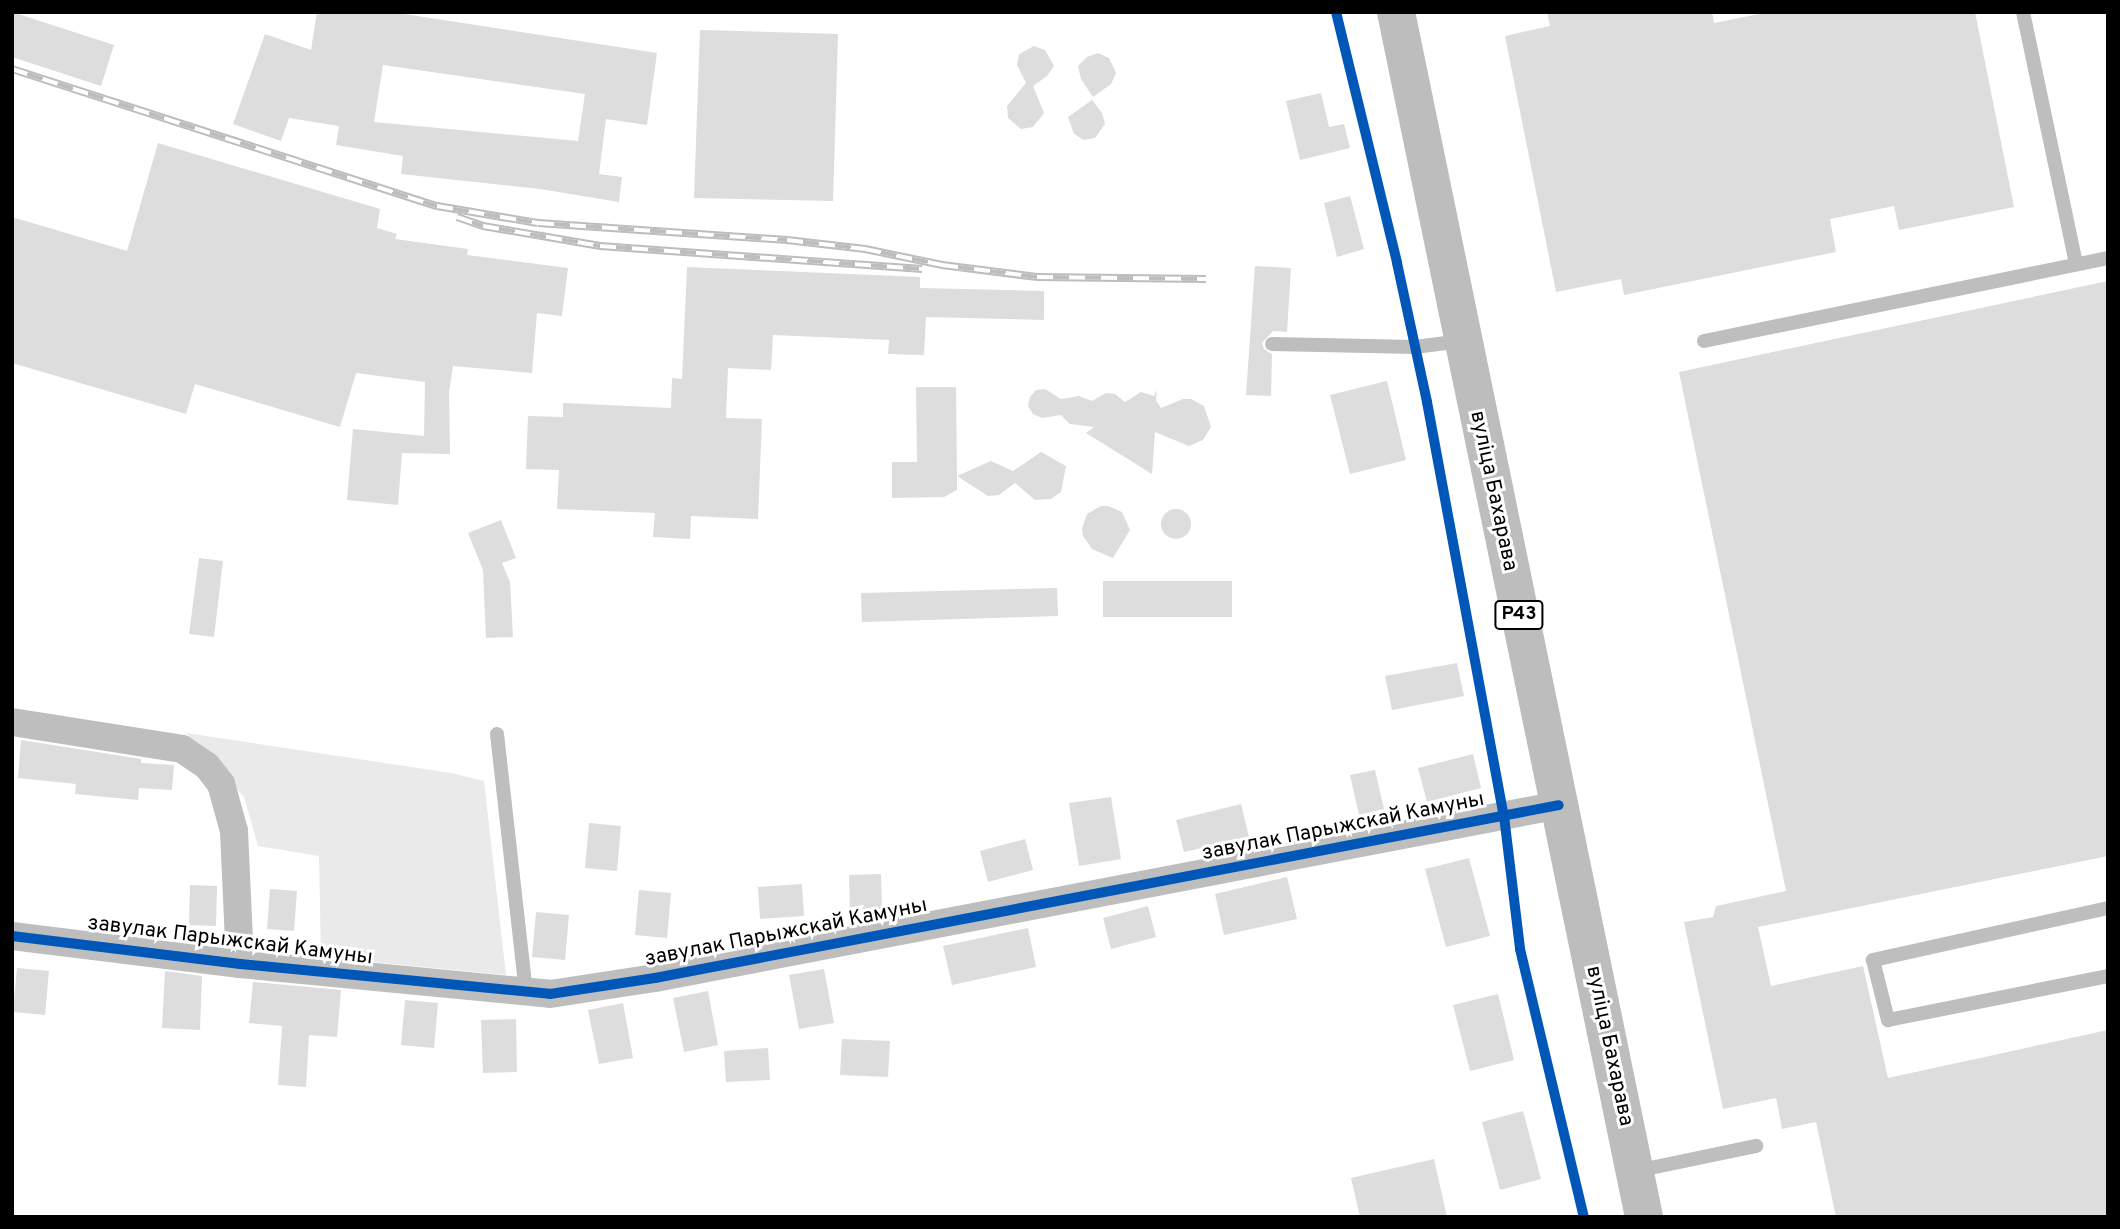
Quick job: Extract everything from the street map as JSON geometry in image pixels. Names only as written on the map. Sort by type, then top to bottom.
[{"type":"main road","name":"вуліца Бахарава","points":[[1396,12],[1644,1217]]},
{"type":"street","points":[[12,722],[182,749],[207,766],[221,784],[234,831],[240,964]]},
{"type":"street","name":"завулак Парыжскай Камуны","points":[[12,936],[240,964],[550,995],[655,978],[1559,805]]},
{"type":"lane","points":[[2023,12],[2076,264]]},
{"type":"lane","points":[[1704,341],[2108,258]]},
{"type":"lane","points":[[1272,344],[1415,347],[1464,341]]},
{"type":"lane","points":[[497,734],[526,992]]},
{"type":"lane","points":[[2108,908],[1873,960],[1888,1020],[2108,976]]},
{"type":"lane","points":[[1635,1171],[1756,1146]]},
{"type":"shaded area","points":[[186,733],[451,773],[484,781],[506,975],[321,957],[319,856],[258,846],[244,797]]},
{"type":"building","points":[[12,12],[114,45],[101,86],[12,57]]},
{"type":"building","points":[[317,12],[391,12],[657,53],[647,125],[606,119],[599,174],[622,177],[619,202],[540,189],[401,174],[403,156],[336,145],[339,126],[289,118],[281,141],[233,124],[265,34],[311,50]],"holes":[[[383,65],[585,94],[578,141],[374,122]]]},
{"type":"building","points":[[1547,12],[1712,12],[1714,23],[1769,12],[1975,12],[2014,207],[1899,230],[1894,206],[1830,219],[1836,252],[1624,295],[1621,279],[1556,292],[1505,36],[1550,26]]},
{"type":"building","points":[[700,30],[838,34],[833,201],[694,198]]},
{"type":"building","points":[[1034,46],[1045,50],[1054,66],[1047,76],[1033,86],[1044,113],[1033,127],[1021,129],[1008,118],[1007,106],[1026,83],[1017,65],[1019,54]]},
{"type":"building","points":[[1098,53],[1109,58],[1116,73],[1111,84],[1093,97],[1081,79],[1078,66],[1087,57]]},
{"type":"building","points":[[1321,93],[1329,127],[1344,124],[1350,148],[1300,160],[1286,101]]},
{"type":"building","points":[[1092,100],[1102,113],[1105,124],[1095,138],[1084,140],[1074,134],[1068,117]]},
{"type":"building","points":[[158,143],[380,209],[377,228],[397,234],[395,239],[468,249],[467,255],[568,268],[562,316],[537,313],[532,373],[453,366],[449,392],[450,454],[402,453],[398,505],[347,500],[353,429],[424,436],[425,382],[356,373],[340,427],[195,384],[186,414],[12,363],[12,217],[127,251]]},
{"type":"building","points":[[1350,196],[1364,249],[1337,257],[1324,203]]},
{"type":"building","points":[[1255,266],[1291,268],[1287,332],[1273,331],[1262,343],[1264,349],[1272,354],[1271,396],[1246,395]]},
{"type":"building","points":[[687,267],[920,277],[920,288],[1044,291],[1044,320],[926,317],[924,355],[888,354],[889,340],[773,335],[771,370],[728,368],[726,418],[762,419],[758,519],[691,516],[690,539],[653,537],[655,513],[557,509],[559,470],[526,469],[528,416],[563,417],[563,403],[671,408],[672,378],[682,379]]},
{"type":"building","points":[[2108,281],[2108,856],[1758,927],[1771,986],[1863,966],[1888,1078],[2108,1030],[2108,1217],[1836,1217],[1816,1122],[1782,1129],[1776,1098],[1723,1109],[1684,922],[1713,917],[1716,906],[1786,891],[1679,372]]},
{"type":"building","points":[[1387,381],[1406,460],[1350,474],[1330,395]]},
{"type":"building","points":[[916,387],[956,387],[957,490],[944,497],[892,498],[892,462],[917,462]]},
{"type":"building","points":[[1045,389],[1061,399],[1079,396],[1092,401],[1106,393],[1115,394],[1125,402],[1141,392],[1154,396],[1157,390],[1156,400],[1161,408],[1183,399],[1191,399],[1204,406],[1211,427],[1203,440],[1189,446],[1155,432],[1152,474],[1086,433],[1094,427],[1070,424],[1061,415],[1042,418],[1033,414],[1028,406],[1030,397],[1036,390]]},
{"type":"building","points":[[1041,452],[1066,466],[1061,492],[1051,499],[1035,500],[1015,483],[999,495],[988,496],[957,476],[991,461],[1013,471]]},
{"type":"building","points":[[1101,506],[1122,512],[1130,530],[1113,558],[1092,549],[1083,536],[1082,528],[1087,514]]},
{"type":"building","points":[[1176,509],[1186,514],[1191,524],[1186,534],[1176,539],[1166,534],[1161,524],[1166,514]]},
{"type":"building","points":[[501,520],[516,558],[502,563],[510,582],[513,637],[486,638],[483,570],[468,533]]},
{"type":"building","points":[[199,558],[223,561],[214,637],[189,634]]},
{"type":"building","points":[[1103,581],[1232,581],[1232,617],[1103,617]]},
{"type":"building","points":[[1057,588],[1058,616],[862,622],[861,593]]},
{"type":"building","points":[[1457,663],[1464,696],[1392,710],[1385,676]]},
{"type":"building","points":[[21,740],[141,759],[141,763],[174,765],[172,790],[139,788],[138,800],[75,794],[76,784],[18,778]]},
{"type":"building","points":[[1473,754],[1481,788],[1427,802],[1418,768]]},
{"type":"building","points":[[1375,770],[1384,809],[1359,815],[1350,775]]},
{"type":"building","points":[[1111,797],[1121,859],[1079,866],[1069,803]]},
{"type":"building","points":[[1241,804],[1249,837],[1184,852],[1176,820]]},
{"type":"building","points":[[589,823],[621,826],[617,871],[585,868]]},
{"type":"building","points":[[1025,839],[1033,870],[988,882],[980,851]]},
{"type":"building","points":[[1469,858],[1490,936],[1446,947],[1425,869]]},
{"type":"building","points":[[881,874],[882,909],[850,910],[849,875]]},
{"type":"building","points":[[1287,877],[1297,919],[1224,935],[1215,894]]},
{"type":"building","points":[[802,884],[804,916],[760,919],[758,887]]},
{"type":"building","points":[[190,885],[217,886],[216,926],[189,925]]},
{"type":"building","points":[[270,889],[297,891],[294,931],[267,929]]},
{"type":"building","points":[[639,890],[671,893],[667,938],[635,935]]},
{"type":"building","points":[[1148,906],[1156,937],[1111,949],[1103,918]]},
{"type":"building","points":[[536,912],[569,915],[565,960],[532,957]]},
{"type":"building","points":[[1028,928],[1036,967],[952,985],[943,946]]},
{"type":"building","points":[[17,968],[49,971],[45,1015],[13,1012]]},
{"type":"building","points":[[824,969],[834,1023],[799,1029],[789,975]]},
{"type":"building","points":[[165,971],[202,976],[200,1030],[162,1028]]},
{"type":"building","points":[[253,982],[341,990],[337,1037],[309,1035],[306,1087],[278,1085],[282,1026],[249,1023]]},
{"type":"building","points":[[708,991],[718,1045],[684,1052],[673,998]]},
{"type":"building","points":[[1498,994],[1514,1060],[1470,1071],[1453,1005]]},
{"type":"building","points":[[405,1000],[438,1003],[434,1048],[401,1045]]},
{"type":"building","points":[[623,1003],[633,1058],[599,1064],[588,1010]]},
{"type":"building","points":[[516,1019],[517,1072],[483,1073],[481,1020]]},
{"type":"building","points":[[842,1039],[890,1041],[888,1077],[840,1075]]},
{"type":"building","points":[[768,1048],[770,1080],[726,1082],[724,1051]]},
{"type":"building","points":[[1523,1111],[1541,1179],[1500,1190],[1482,1122]]},
{"type":"building","points":[[1434,1159],[1447,1217],[1360,1217],[1351,1178]]},
{"type":"railway","points":[[12,69],[437,206],[538,223],[787,240],[865,249],[942,265],[1037,277],[1206,279]]},
{"type":"railway","points":[[457,217],[483,226],[600,246],[922,269]]},
{"type":"cycle path","points":[[1336,12],[1397,263],[1427,402],[1504,816],[1520,949],[1584,1217]]},
{"type":"cycle path","points":[[12,936],[240,964],[550,994],[655,978],[1559,805]]}]
